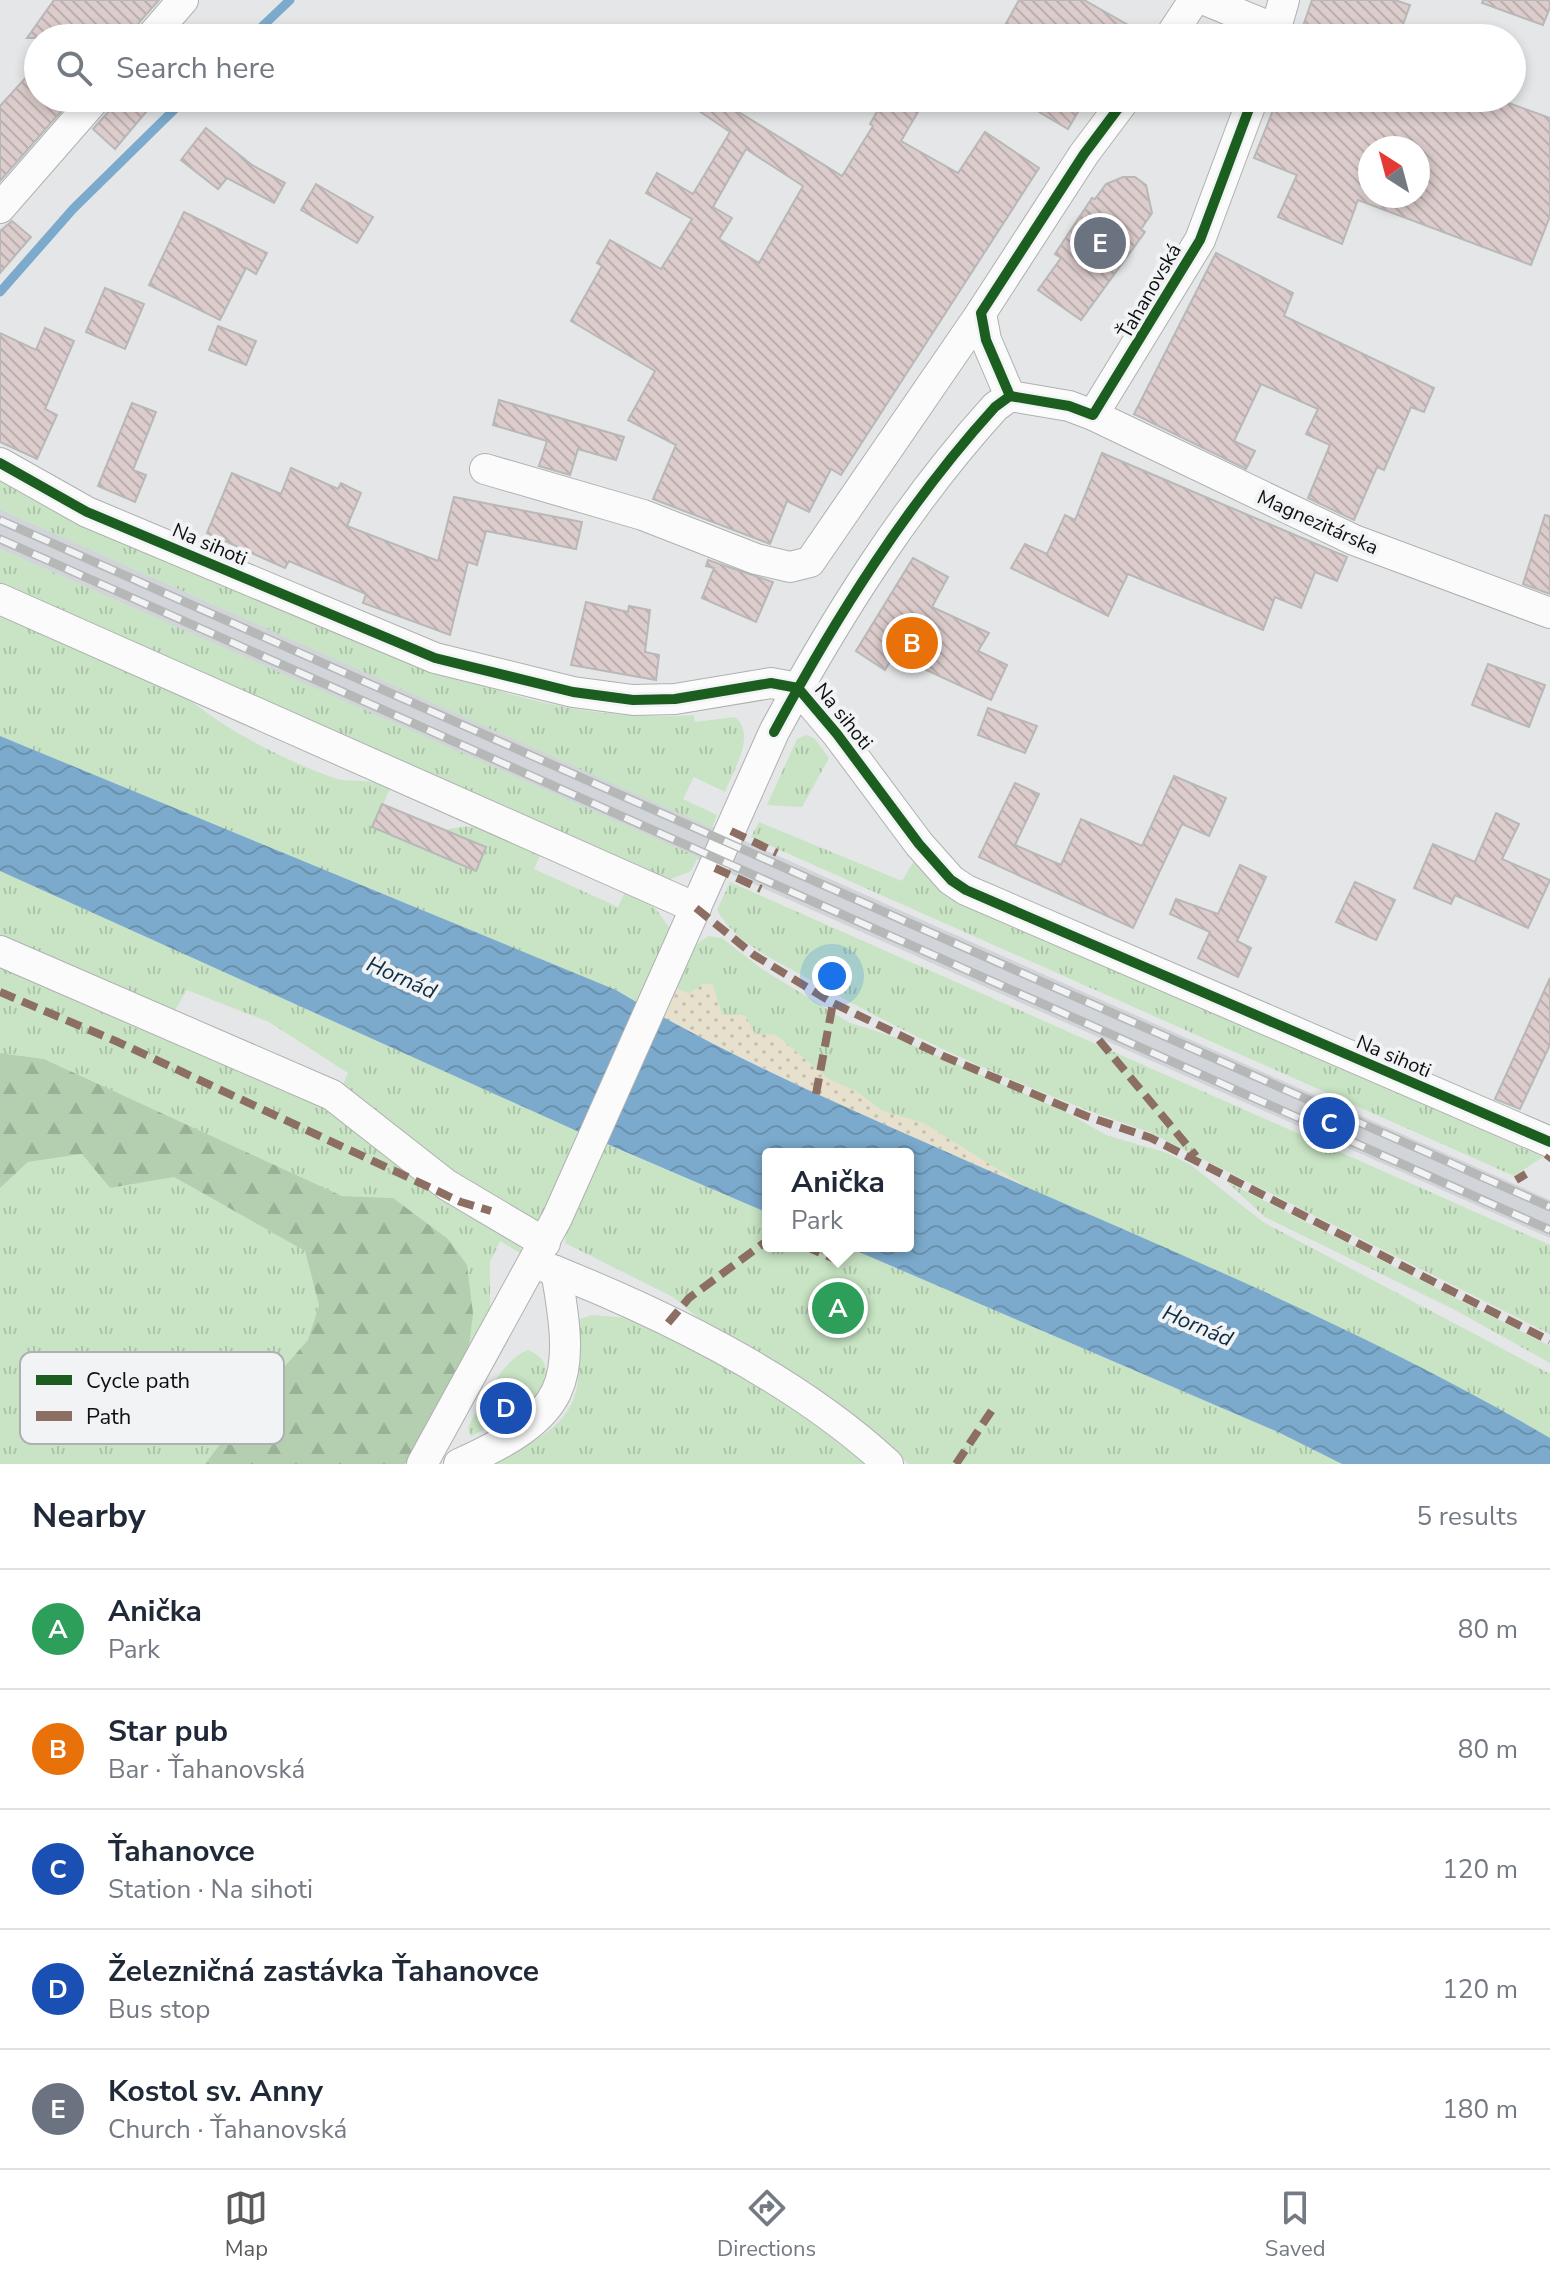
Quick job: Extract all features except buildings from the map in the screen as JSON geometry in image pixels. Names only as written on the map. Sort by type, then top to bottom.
[{"type":"street","points":[[162,24],[183,0]]},
{"type":"street","points":[[1178,24],[1194,0]]},
{"type":"street","points":[[1205,0],[1254,24]]},
{"type":"street","points":[[1277,24],[1284,0]]},
{"type":"street","points":[[0,208],[84,112]]},
{"type":"street","points":[[485,469],[643,515],[756,559],[801,567],[810,562],[981,313],[1084,154],[1116,112]]},
{"type":"street","name":"Ťahanovská","points":[[1093,415],[1200,240],[1248,112]]},
{"type":"street","points":[[981,313],[986,340],[1010,396]]},
{"type":"street","points":[[1010,396],[1069,406],[1093,415]]},
{"type":"street","points":[[422,1464],[548,1249],[696,908],[798,688],[920,495],[989,414],[1010,396]]},
{"type":"street","name":"Magnezitárska","points":[[1093,415],[1354,540],[1550,613]]},
{"type":"street","name":"Na sihoti","points":[[0,463],[87,512],[435,658],[573,692],[633,700],[675,699],[771,683],[798,688],[837,734],[919,844],[951,880],[966,890],[1550,1142]]},
{"type":"street","points":[[0,599],[696,908]]},
{"type":"street","points":[[0,951],[332,1095],[447,1185],[668,1323],[791,1388],[833,1416],[888,1464]]},
{"type":"street","points":[[459,1464],[517,1435],[544,1413],[560,1388],[568,1344],[548,1249]]},
{"type":"shaded area","points":[[0,509],[1550,1200],[1550,1238],[0,549]]},
{"type":"green space","points":[[0,480],[53,508],[346,633],[442,672],[491,688],[540,702],[591,711],[642,716],[694,715],[695,722],[735,717],[741,724],[744,743],[725,792],[694,777],[683,799],[717,815],[712,828],[0,509]]},
{"type":"green space","points":[[0,549],[698,857],[691,871],[668,880],[0,589]]},
{"type":"green space","points":[[0,612],[186,696],[235,731],[294,762],[331,777],[372,782],[390,789],[373,827],[476,871],[486,847],[446,830],[471,826],[495,830],[543,849],[534,869],[618,907],[627,888],[654,907],[670,928],[638,1003],[616,990],[0,736]]},
{"type":"green space","points":[[806,735],[814,738],[829,758],[802,807],[767,805],[797,739]]},
{"type":"green space","points":[[759,822],[902,881],[915,859],[936,885],[1543,1157],[1514,1176],[751,837]]},
{"type":"green space","points":[[0,871],[579,1132],[539,1222],[525,1223],[339,1093],[348,1073],[269,1022],[187,990],[174,1012],[0,940]]},
{"type":"green space","points":[[730,882],[1550,1245],[1550,1334],[1149,1132],[975,1064],[849,1002],[771,958],[735,933],[717,910]]},
{"type":"green space","points":[[708,936],[722,938],[762,969],[848,1022],[897,1038],[1066,1112],[1106,1135],[1167,1153],[1191,1165],[1263,1222],[1550,1374],[1550,1438],[1323,1319],[1028,1188],[923,1123],[882,1111],[856,1091],[830,1080],[776,1035],[754,1034],[722,1015],[712,985],[703,984],[689,994],[676,988],[696,945]]},
{"type":"green space","points":[[0,962],[294,1088],[515,1238],[525,1256],[500,1241],[490,1262],[490,1317],[466,1368],[393,1198],[342,1196],[44,1059],[0,1053]]},
{"type":"green space","points":[[0,1053],[44,1059],[342,1196],[393,1198],[448,1239],[467,1265],[473,1314],[466,1368],[405,1464],[205,1464],[220,1444],[284,1444],[284,1367],[308,1340],[319,1305],[305,1251],[174,1177],[110,1188],[82,1154],[28,1162],[0,1188]]},
{"type":"green space","points":[[606,1144],[762,1210],[762,1252],[859,1252],[1278,1432],[1342,1464],[909,1464],[811,1383],[705,1324],[673,1297],[565,1243],[568,1223]]},
{"type":"green space","points":[[83,1154],[110,1188],[174,1177],[305,1251],[319,1305],[308,1340],[284,1367],[284,1352],[20,1352],[20,1444],[220,1444],[205,1464],[0,1464],[0,1188],[28,1162]]},
{"type":"green space","points":[[1227,1182],[1550,1346],[1550,1363],[1455,1310],[1265,1217]]},
{"type":"green space","points":[[592,1315],[629,1318],[679,1342],[790,1402],[872,1464],[494,1464],[541,1436],[557,1424],[568,1410],[579,1375],[577,1320]]},
{"type":"green space","points":[[528,1350],[538,1356],[546,1370],[537,1395],[522,1409],[513,1397],[496,1409],[503,1421],[471,1436],[468,1428],[493,1383],[510,1362]]},
{"type":"sand","points":[[703,984],[713,985],[722,1015],[745,1015],[755,1034],[776,1035],[830,1080],[856,1091],[882,1111],[923,1123],[1028,1188],[816,1094],[662,1018],[676,988],[689,994]]},
{"type":"water","name":"Hornád","points":[[0,736],[616,990],[692,1033],[811,1091],[1322,1319],[1399,1356],[1550,1438],[1550,1464],[1342,1464],[1278,1432],[859,1252],[914,1252],[914,1148],[762,1148],[762,1210],[579,1132],[0,871]]},
{"type":"waterway","points":[[265,24],[290,0]]},
{"type":"waterway","points":[[0,292],[73,209],[172,112]]},
{"type":"railway","points":[[0,520],[1550,1207]]},
{"type":"railway","points":[[0,539],[1550,1230]]},
{"type":"marked path","points":[[731,831],[777,853]]},
{"type":"marked path","points":[[715,868],[761,889]]},
{"type":"marked path","points":[[696,908],[754,955],[833,1003],[943,1056],[1086,1116],[1151,1138],[1550,1341]]},
{"type":"marked path","points":[[0,992],[118,1042],[461,1202],[491,1211]]},
{"type":"marked path","points":[[816,1094],[833,1003]]},
{"type":"marked path","points":[[1099,1040],[1196,1156]]},
{"type":"marked path","points":[[1547,1160],[1550,1156]]},
{"type":"marked path","points":[[1516,1180],[1526,1174]]},
{"type":"marked path","points":[[668,1323],[689,1298],[762,1244]]},
{"type":"marked path","points":[[819,1252],[848,1265]]},
{"type":"marked path","points":[[956,1464],[992,1410]]},
{"type":"cycle path","points":[[1010,396],[986,340],[981,313],[1084,154],[1116,112]]},
{"type":"cycle path","points":[[774,732],[822,646],[875,563],[932,483],[995,407],[1010,396],[1069,406],[1093,415],[1200,240],[1248,112]]},
{"type":"cycle path","points":[[0,463],[87,512],[435,658],[573,692],[633,700],[675,699],[771,683],[798,688],[837,734],[919,844],[951,880],[966,890],[1550,1142]]},
{"type":"place","name":"Kostol sv. Anny","points":[[1100,243]]},
{"type":"place","name":"Star pub","points":[[912,643]]},
{"type":"place","name":"Ťahanovce","points":[[1329,1123]]},
{"type":"place","name":"Anička","points":[[838,1308]]},
{"type":"place","name":"Železničná zastávka Ťahanovce","points":[[506,1408]]}]
